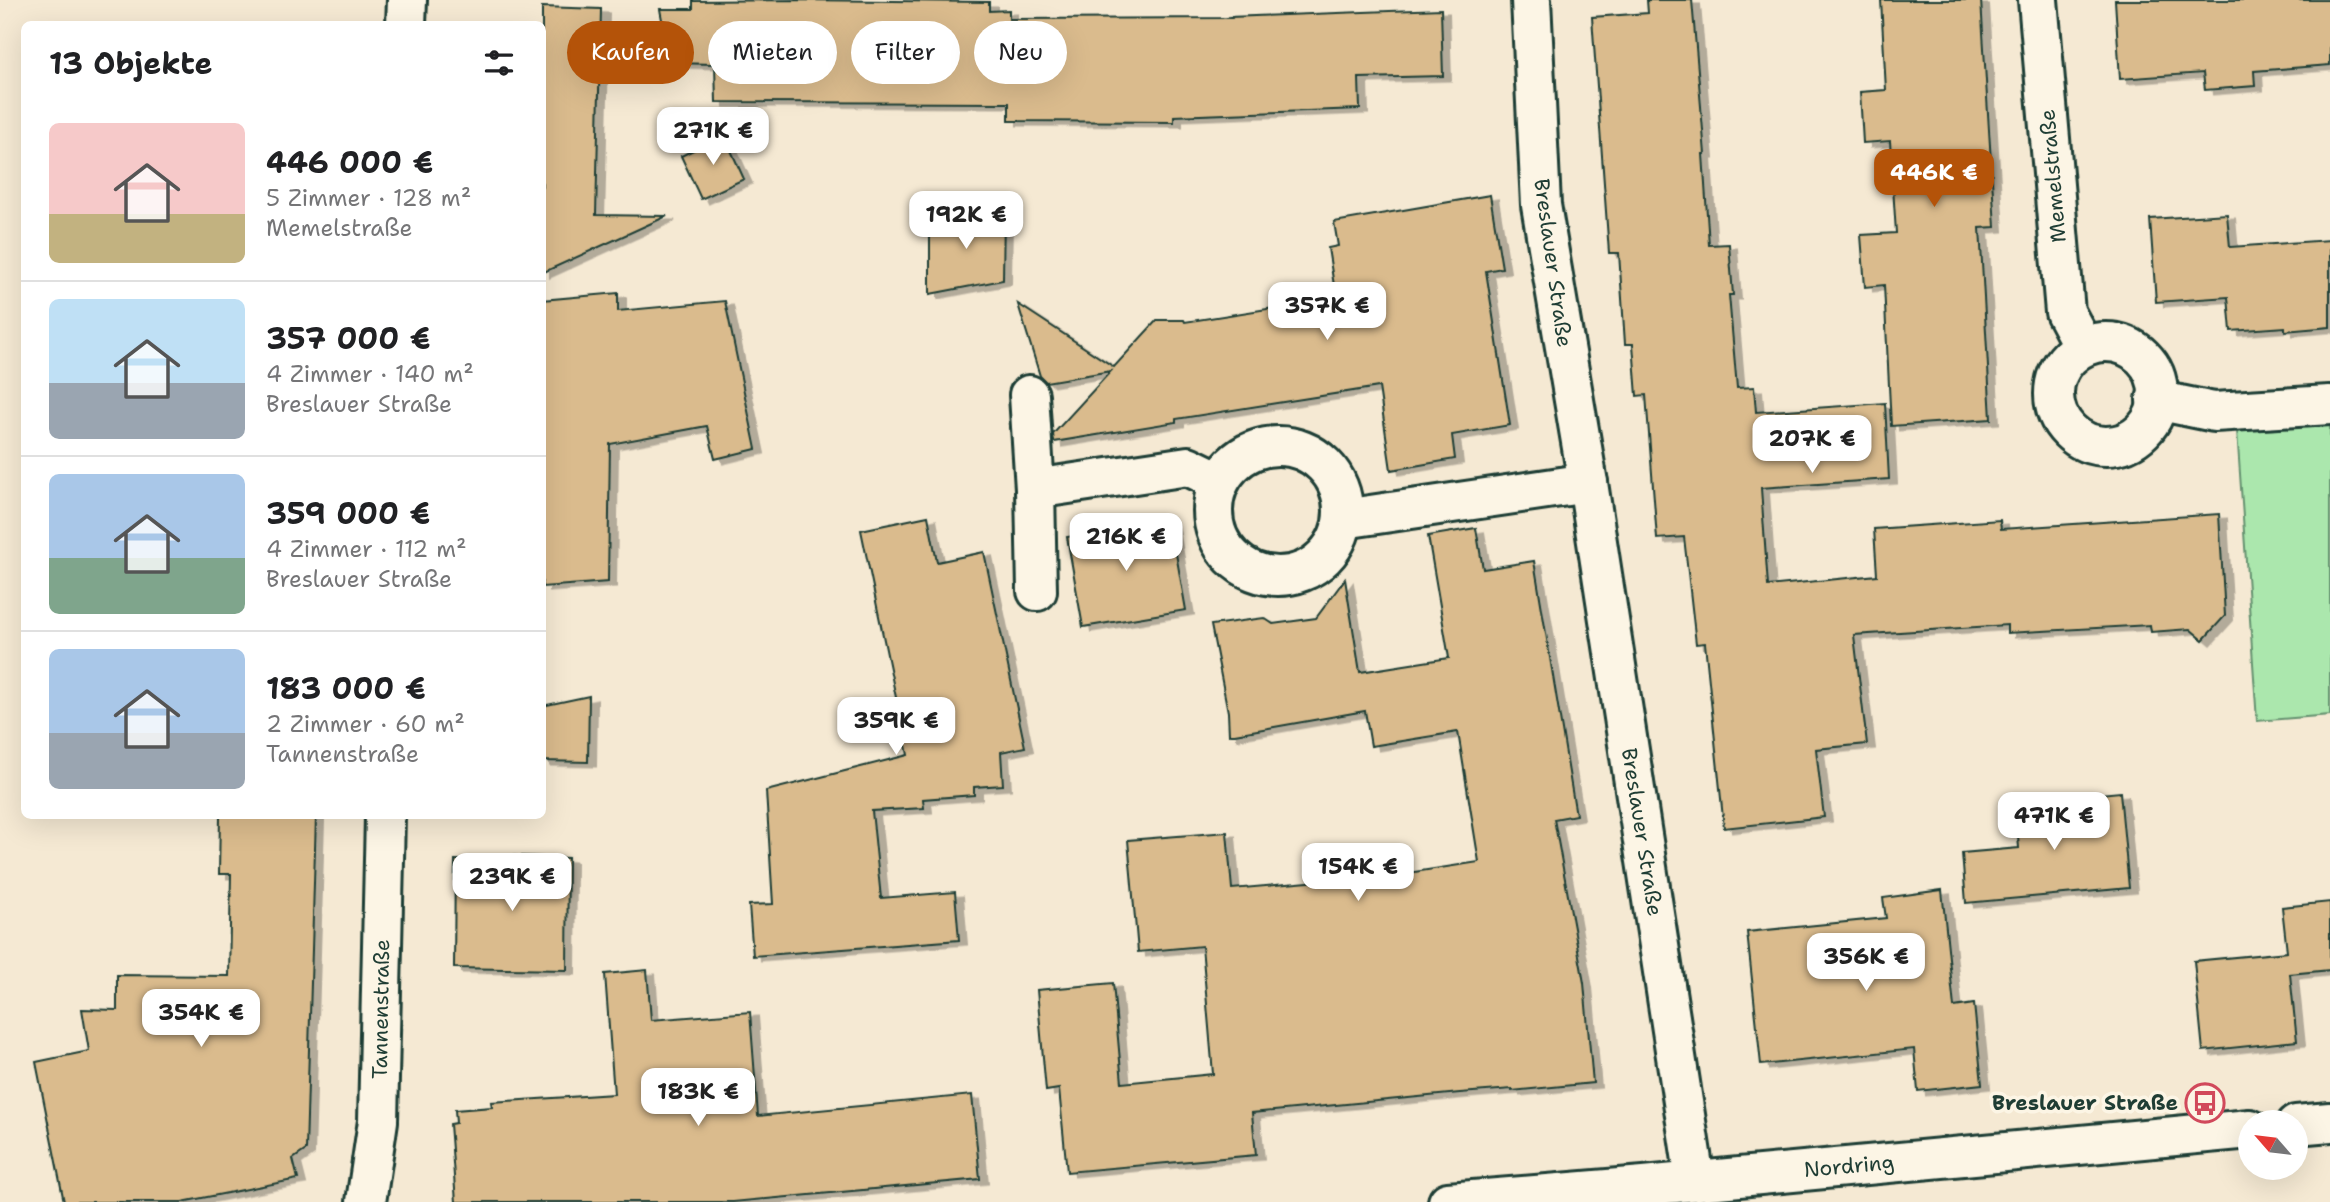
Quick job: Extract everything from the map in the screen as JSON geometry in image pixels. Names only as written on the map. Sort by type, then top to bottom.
[{"type":"street","points":[[406,21],[407,0]]},
{"type":"street","name":"Breslauer Straße","points":[[1531,0],[1541,205],[1588,483],[1695,1180]]},
{"type":"street","name":"Memelstraße","points":[[2038,0],[2064,312],[2083,346]]},
{"type":"street","points":[[2104,342],[2123,345],[2141,355],[2153,372],[2158,391],[2156,400],[2155,411],[2144,429],[2128,441],[2108,446],[2088,443],[2071,433],[2059,416],[2053,397],[2057,376],[2067,359],[2083,346],[2104,342]]},
{"type":"street","points":[[1029,395],[1035,489],[1037,591]]},
{"type":"street","points":[[2156,400],[2214,412],[2330,405]]},
{"type":"street","points":[[1274,446],[1297,449],[1317,459],[1332,475],[1342,496],[1343,519],[1337,540],[1326,556],[1309,569],[1289,576],[1269,577],[1249,570],[1231,559],[1219,542],[1213,523],[1213,501],[1219,481],[1233,463],[1252,451],[1274,446]]},
{"type":"street","points":[[1035,489],[1188,466],[1219,481]]},
{"type":"street","points":[[1343,519],[1588,483]]},
{"type":"street","name":"Tannenstraße","points":[[366,1202],[378,1121],[385,819]]},
{"type":"street","points":[[2308,1124],[2330,1122]]},
{"type":"street","name":"Nordring","points":[[1448,1202],[1645,1194],[1695,1180],[2238,1130]]},
{"type":"green space","points":[[2330,424],[2330,715],[2257,721],[2237,430]]},
{"type":"building","points":[[1647,0],[1692,0],[1705,154],[1709,245],[1729,244],[1733,295],[1729,295],[1737,388],[1754,387],[1756,412],[1885,403],[1889,479],[1761,488],[1768,586],[1877,575],[1874,529],[2000,520],[2001,529],[2219,514],[2225,616],[2203,640],[2190,629],[2151,632],[2150,625],[2007,633],[2007,625],[1854,635],[1867,744],[1816,749],[1824,817],[1724,828],[1705,643],[1696,644],[1684,537],[1657,539],[1646,395],[1637,396],[1633,344],[1625,344],[1619,253],[1609,253],[1592,17],[1648,13]]},
{"type":"building","points":[[1881,0],[1981,0],[1995,227],[1980,228],[1991,419],[1891,426],[1884,285],[1865,287],[1861,235],[1896,233],[1890,141],[1863,143],[1860,92],[1886,90]]},
{"type":"building","points":[[2115,0],[2330,0],[2330,65],[2254,71],[2255,86],[2205,90],[2203,73],[2120,79]]},
{"type":"building","points":[[693,1],[989,2],[989,11],[1009,10],[1009,19],[1231,18],[1441,9],[1443,76],[1359,78],[1360,109],[1174,116],[1174,122],[1009,121],[1009,103],[716,102],[716,84],[837,84],[837,21],[708,21],[708,64],[694,64],[694,21],[662,21],[660,9],[693,9]]},
{"type":"building","points":[[542,7],[601,9],[601,21],[567,21],[567,84],[599,84],[596,215],[667,216],[546,271],[546,21],[542,21]]},
{"type":"building","points":[[724,135],[744,179],[701,199],[681,156]]},
{"type":"building","points":[[1490,195],[1502,268],[1486,271],[1510,425],[1452,435],[1455,459],[1391,470],[1379,387],[1176,419],[1176,422],[1054,442],[1053,434],[1111,371],[1046,382],[1040,376],[1018,304],[1114,367],[1157,320],[1185,322],[1336,298],[1328,248],[1338,246],[1334,222]]},
{"type":"building","points":[[1004,214],[1003,280],[930,294],[930,215]]},
{"type":"building","points":[[2227,214],[2230,247],[2330,240],[2330,327],[2285,331],[2285,327],[2231,331],[2228,297],[2156,302],[2150,219]]},
{"type":"building","points":[[618,293],[618,311],[725,301],[756,449],[715,459],[707,426],[610,444],[608,582],[546,587],[546,300]]},
{"type":"building","points":[[928,516],[937,562],[984,552],[1025,747],[1001,752],[1003,785],[974,787],[974,795],[923,799],[924,808],[872,811],[881,898],[955,892],[959,940],[753,956],[749,905],[773,904],[766,791],[908,755],[861,530]]},
{"type":"building","points":[[1170,520],[1186,610],[1083,627],[1067,537]]},
{"type":"building","points":[[1476,528],[1483,569],[1534,561],[1576,815],[1554,819],[1584,983],[1593,1083],[1252,1113],[1256,1155],[1067,1172],[1059,1089],[1046,1091],[1037,990],[1113,983],[1122,1083],[1213,1074],[1202,946],[1138,952],[1128,840],[1227,832],[1232,889],[1408,873],[1479,862],[1458,732],[1371,746],[1365,711],[1229,735],[1228,712],[1211,625],[1264,618],[1273,624],[1316,618],[1345,579],[1360,672],[1449,658],[1428,536]]},
{"type":"building","points":[[589,696],[588,762],[546,761],[546,705]]},
{"type":"building","points":[[2120,792],[2129,888],[1966,903],[1962,853],[2019,848],[2015,802]]},
{"type":"building","points":[[220,819],[316,819],[306,1150],[293,1159],[298,1179],[182,1202],[64,1202],[36,1062],[89,1051],[82,1009],[117,1010],[117,975],[229,976],[231,874],[219,874]]},
{"type":"building","points":[[493,855],[568,858],[567,970],[454,968],[455,860],[494,861]]},
{"type":"building","points":[[1942,890],[1954,1007],[1974,1004],[1982,1084],[1918,1091],[1914,1049],[1761,1065],[1747,932],[1886,918],[1883,898]]},
{"type":"building","points":[[2330,902],[2330,970],[2290,974],[2297,1041],[2203,1051],[2194,961],[2287,952],[2282,907]]},
{"type":"building","points":[[647,970],[651,1020],[750,1012],[758,1116],[972,1095],[980,1179],[733,1202],[456,1202],[450,1124],[456,1123],[455,1110],[492,1107],[491,1102],[614,1094],[605,974]]},
{"type":"place","name":"Breslauer Straße","points":[[2205,1103]]}]
